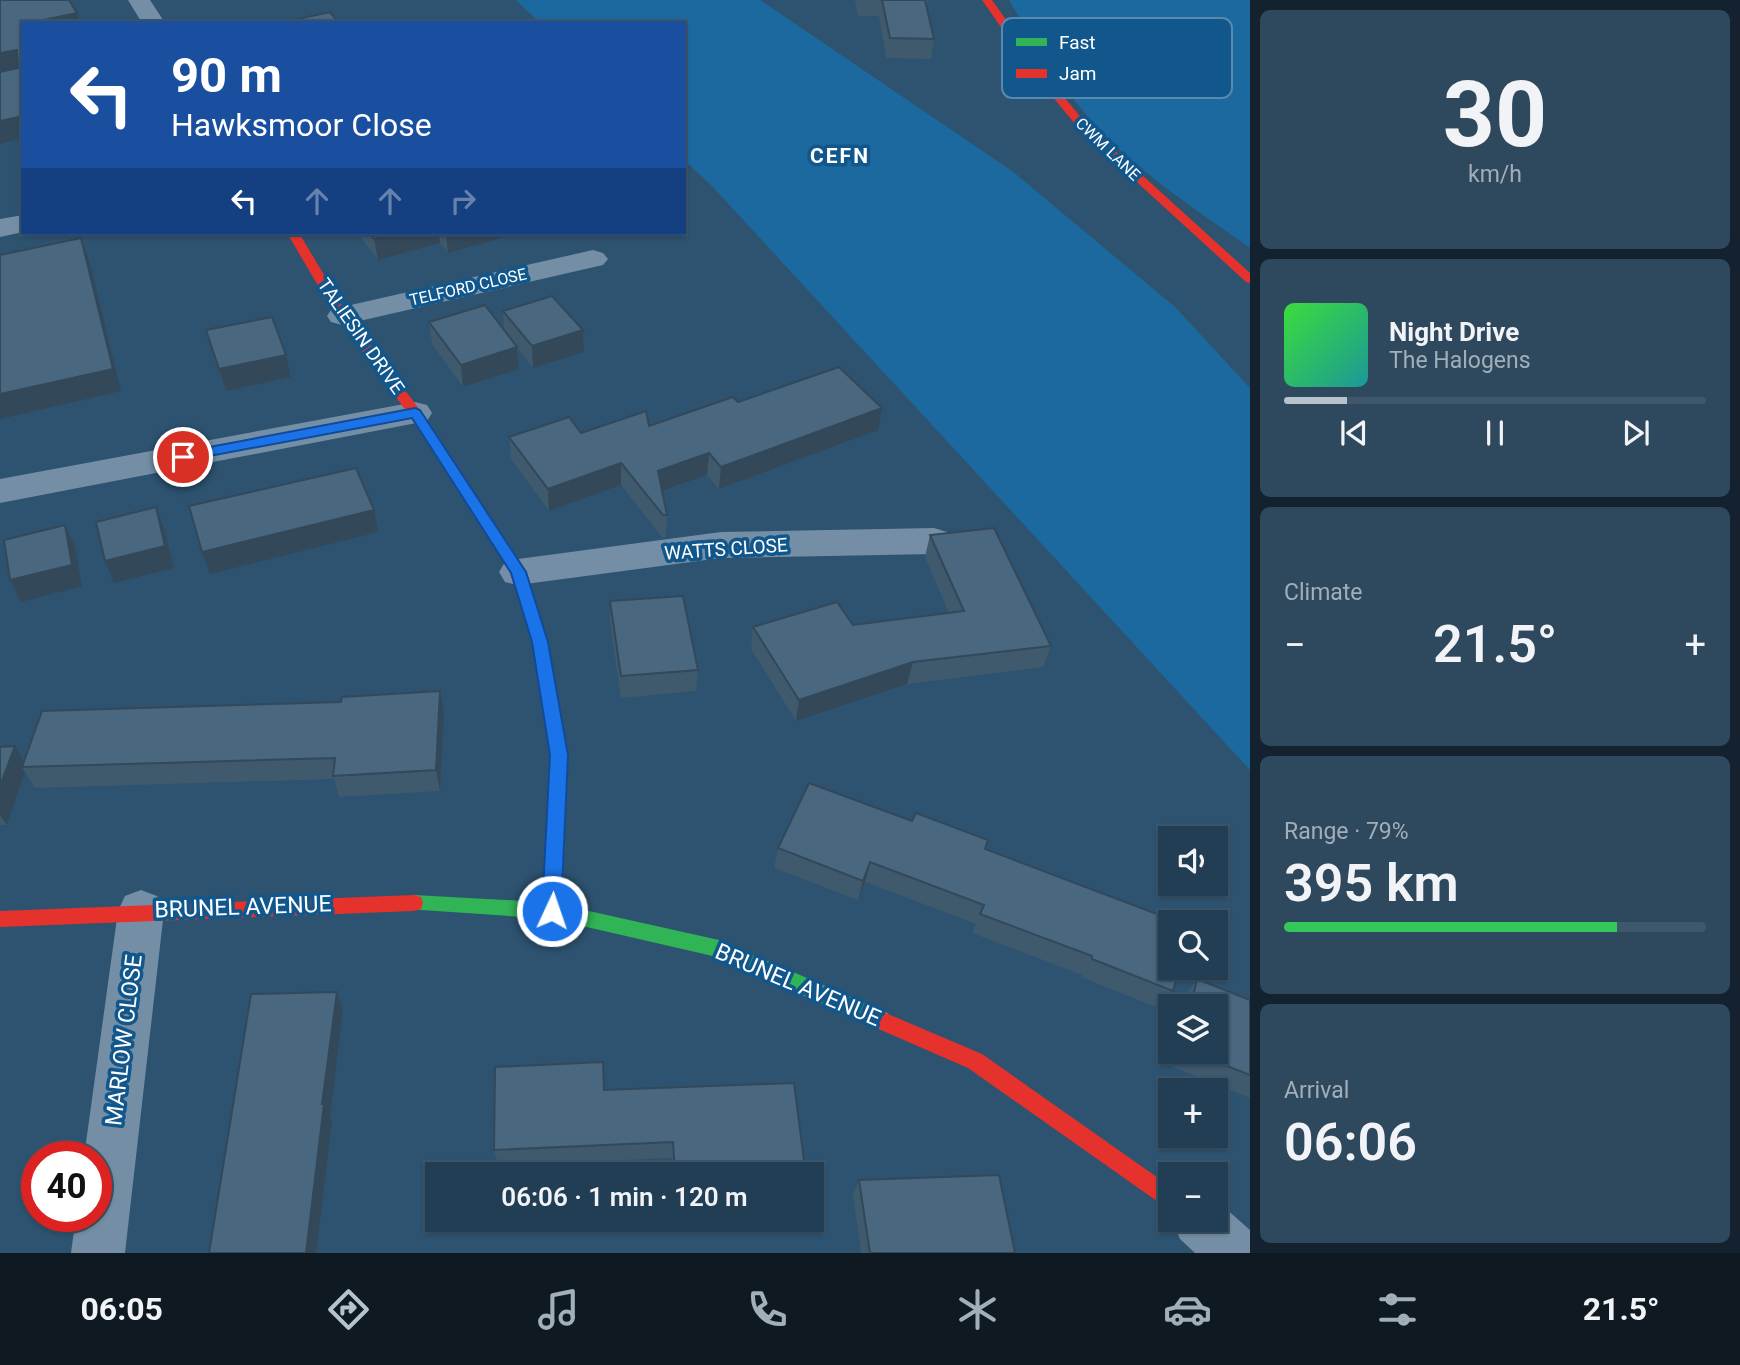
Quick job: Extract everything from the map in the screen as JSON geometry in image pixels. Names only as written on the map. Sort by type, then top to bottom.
[{"type":"street","points":[[139,0],[153,21]]},
{"type":"street","name":"CWM LANE","points":[[987,0],[1002,21]]},
{"type":"street","name":"CWM LANE","points":[[1059,98],[1084,128],[1250,279]]},
{"type":"street","points":[[0,228],[21,223]]},
{"type":"street","name":"TALIESIN DRIVE","points":[[294,235],[342,316],[415,413],[518,572],[540,642],[559,755],[552,911]]},
{"type":"street","name":"TELFORD CLOSE","points":[[342,316],[593,259]]},
{"type":"street","points":[[0,491],[415,413]]},
{"type":"street","name":"WATTS CLOSE","points":[[518,572],[721,545],[934,541]]},
{"type":"street","name":"BRUNEL AVENUE","points":[[0,919],[392,902],[552,911],[719,949],[975,1061],[1158,1191]]},
{"type":"street","name":"MARLOW CLOSE","points":[[98,1253],[141,911]]},
{"type":"street","points":[[1212,1232],[1236,1253]]},
{"type":"shaded area","points":[[516,0],[760,0],[1012,171],[1175,307],[1250,388],[1250,770],[711,185],[686,162],[686,21],[538,21]]},
{"type":"shaded area","points":[[1009,0],[1250,0],[1250,248],[1132,160],[1098,128],[1073,98],[1232,98],[1232,18],[1020,18]]},
{"type":"building","points":[[0,0],[69,0],[77,13],[43,21],[21,21],[21,116],[0,121],[0,72],[18,68],[17,50],[0,53]]},
{"type":"building","points":[[882,0],[925,0],[934,39],[890,38]]},
{"type":"building","points":[[330,12],[337,21],[288,21]]},
{"type":"building","points":[[371,235],[389,235],[374,239]]},
{"type":"building","points":[[81,238],[113,369],[0,394],[0,255]]},
{"type":"building","points":[[552,296],[583,330],[532,346],[503,311]]},
{"type":"building","points":[[485,305],[517,347],[461,365],[429,322]]},
{"type":"building","points":[[272,317],[286,355],[219,369],[206,330]]},
{"type":"building","points":[[839,367],[882,408],[721,467],[709,453],[658,471],[667,515],[663,515],[621,463],[548,489],[509,437],[569,417],[581,433],[646,411],[649,426],[733,397],[738,402]]},
{"type":"building","points":[[356,468],[374,510],[202,552],[189,506]]},
{"type":"building","points":[[156,507],[165,546],[105,561],[96,522]]},
{"type":"building","points":[[65,525],[72,565],[10,580],[4,540]]},
{"type":"building","points":[[994,528],[1051,646],[913,662],[799,700],[753,627],[837,602],[853,625],[964,611],[930,535]]},
{"type":"building","points":[[683,596],[698,670],[621,676],[610,601]]},
{"type":"building","points":[[440,691],[436,770],[333,776],[335,758],[22,767],[42,711],[341,702],[342,697]]},
{"type":"building","points":[[15,746],[0,786],[0,747]]},
{"type":"building","points":[[809,783],[912,821],[916,813],[988,840],[985,849],[1158,914],[1158,980],[1176,980],[1173,991],[1092,959],[1092,956],[980,914],[984,905],[870,862],[863,881],[778,848]]},
{"type":"building","points":[[1197,980],[1200,980],[1250,1000],[1250,1075],[1222,1064],[1228,1064],[1228,994],[1194,994]]},
{"type":"building","points":[[337,992],[306,1253],[209,1253],[251,994]]},
{"type":"building","points":[[603,1062],[604,1090],[794,1083],[804,1162],[674,1162],[673,1142],[494,1150],[495,1067]]},
{"type":"building","points":[[999,1175],[1015,1253],[870,1253],[859,1180]]},
{"type":"traffic: fast","points":[[552,713],[559,755],[552,911]]},
{"type":"traffic: fast","points":[[414,903],[552,911],[719,949],[881,1020]]},
{"type":"traffic: jam","points":[[987,0],[1002,21]]},
{"type":"traffic: jam","points":[[1059,98],[1084,128],[1250,279]]},
{"type":"traffic: jam","points":[[294,235],[342,316],[415,413],[518,572],[540,642],[552,713]]},
{"type":"traffic: jam","points":[[0,919],[414,903]]},
{"type":"traffic: jam","points":[[881,1020],[975,1061],[1158,1191]]},
{"type":"district","name":"CEFN","points":[[840,156]]},
{"type":"route","points":[[183,457],[415,413],[518,572],[540,642],[559,755],[552,911]]}]
